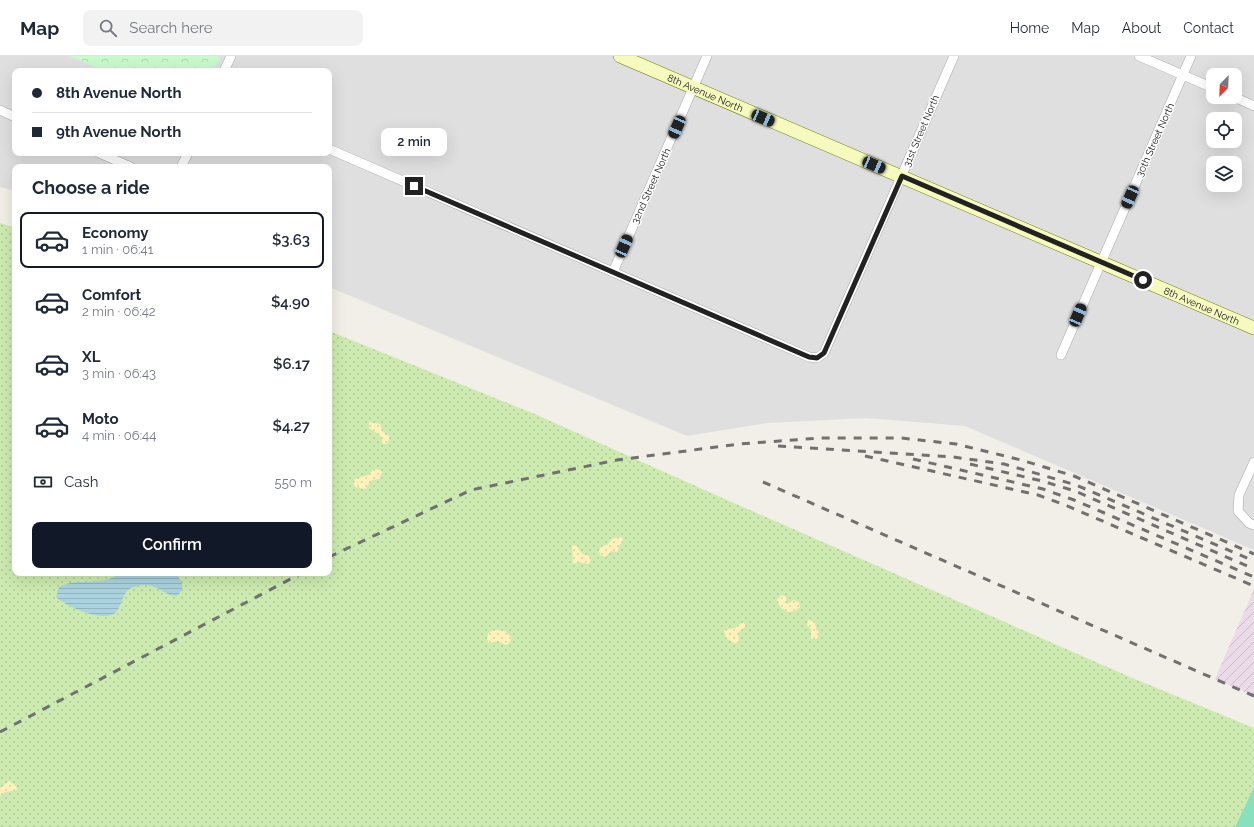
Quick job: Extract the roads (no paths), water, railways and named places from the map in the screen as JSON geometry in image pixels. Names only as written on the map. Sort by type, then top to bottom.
[{"type":"street","points":[[225,68],[230,56]]},
{"type":"street","name":"8th Avenue North","points":[[620,56],[1254,328]]},
{"type":"street","name":"32nd Street North","points":[[613,272],[707,56]]},
{"type":"street","name":"31st Street North","points":[[613,272],[809,357],[817,358],[824,353],[954,56]]},
{"type":"street","points":[[1139,56],[1206,85]]},
{"type":"street","name":"30th Street North","points":[[1061,355],[1191,56]]},
{"type":"street","points":[[1242,101],[1254,106]]},
{"type":"street","points":[[0,110],[12,116]]},
{"type":"street","points":[[332,150],[613,272]]},
{"type":"street","points":[[105,156],[124,164]]},
{"type":"street","points":[[1254,462],[1239,495],[1238,511],[1249,523],[1254,525]]},
{"type":"water","points":[[115,576],[178,576],[182,583],[182,590],[177,596],[172,596],[155,587],[144,585],[137,586],[126,593],[117,611],[112,615],[105,616],[86,613],[68,605],[56,597],[59,587],[67,584],[74,582],[97,582]]},
{"type":"railway","points":[[332,556],[471,490],[617,460],[739,444],[820,438],[901,438],[956,444],[1021,460],[1074,476],[1254,554]]},
{"type":"railway","points":[[778,446],[953,457],[1004,464],[1076,485],[1254,561]]},
{"type":"railway","points":[[865,456],[1038,495],[1065,505],[1254,586]]},
{"type":"railway","points":[[913,459],[1043,489],[1074,500],[1254,577]]},
{"type":"railway","points":[[970,464],[1042,481],[1075,491],[1254,569]]},
{"type":"railway","points":[[763,482],[1254,696]]},
{"type":"railway","points":[[0,732],[296,576]]}]
